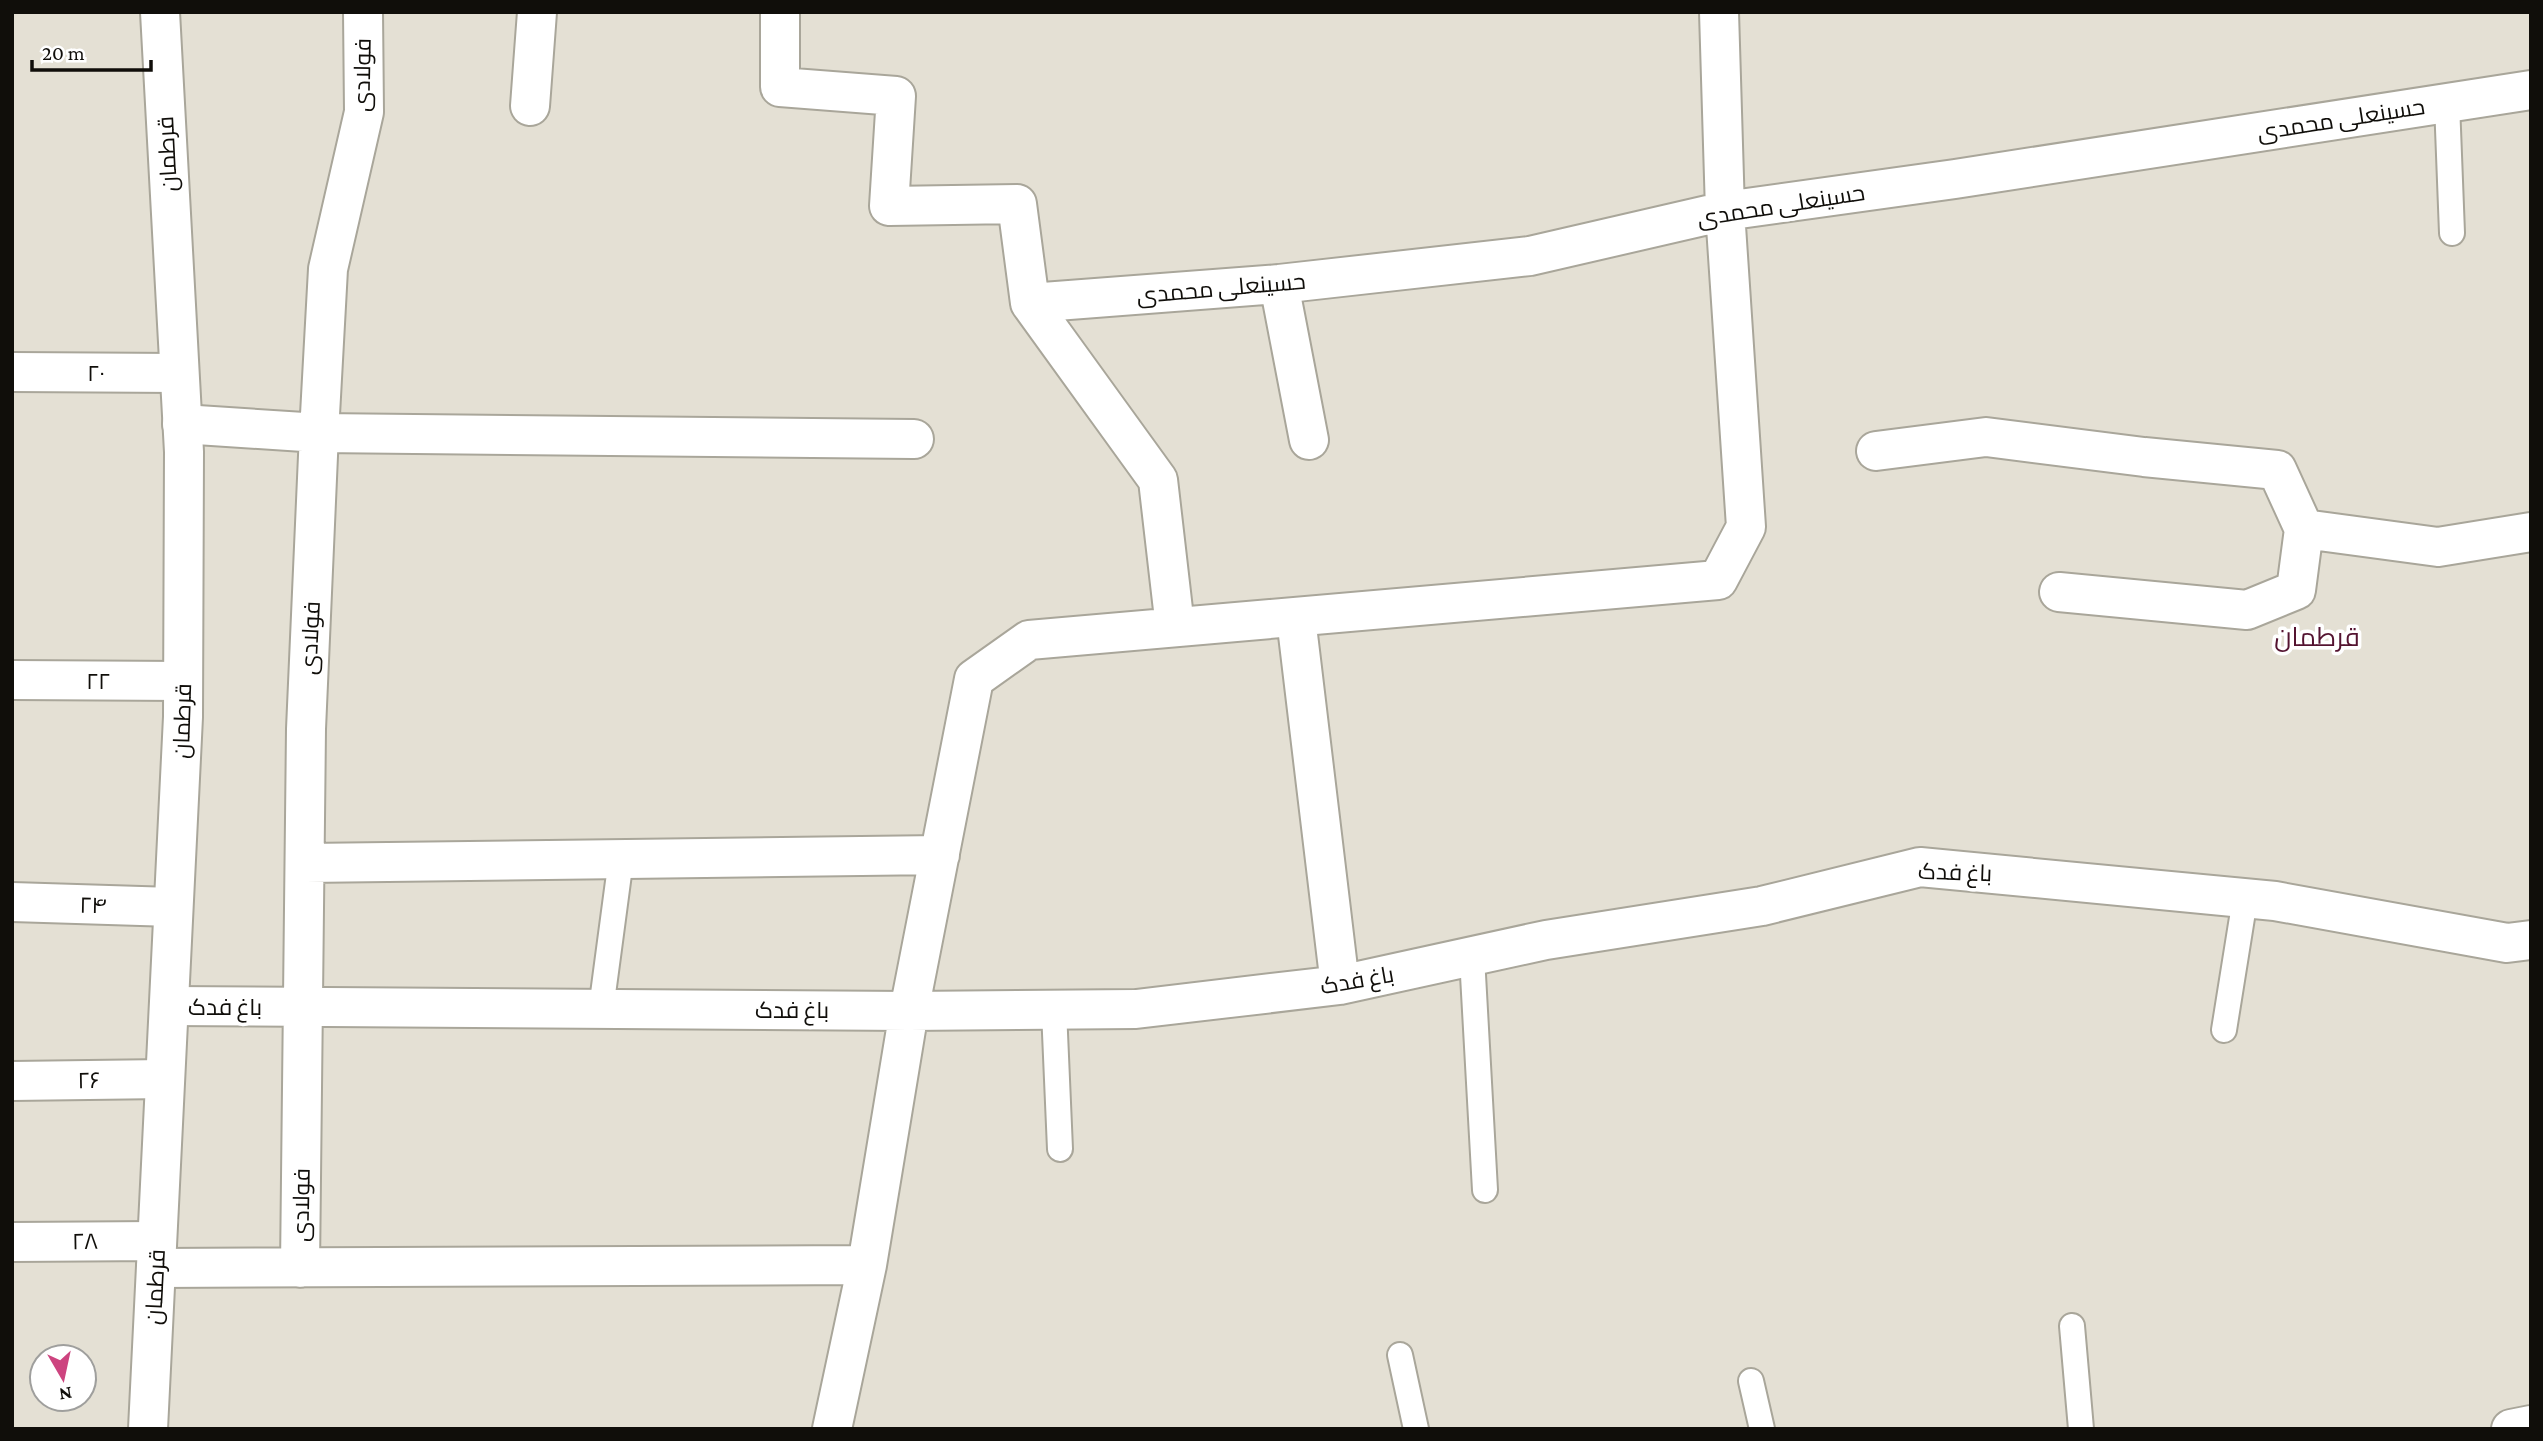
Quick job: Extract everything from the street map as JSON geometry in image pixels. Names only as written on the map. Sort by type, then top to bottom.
[{"type":"street","name":"قرطمان","points":[[148,1429],[183,681],[182,424],[160,12]]},
{"type":"street","name":"فولادی","points":[[300,1268],[306,729],[319,433],[328,269],[364,112],[363,12]]},
{"type":"street","points":[[530,106],[537,12]]},
{"type":"street","points":[[780,12],[780,87],[896,96],[889,206],[1017,204],[1030,303],[1158,480],[1175,627]]},
{"type":"street","points":[[832,1429],[867,1265],[909,1011],[974,679],[1029,640],[1718,580],[1746,527],[1725,211],[1719,12]]},
{"type":"street","name":"حسینعلی محمدی","points":[[1030,303],[1279,284],[1530,256],[1725,211],[1955,179],[2531,90]]},
{"type":"street","points":[[1279,284],[1309,440]]},
{"type":"street","name":"۲۰","points":[[12,372],[179,373]]},
{"type":"street","points":[[182,424],[319,433],[914,439]]},
{"type":"street","points":[[1875,452],[1986,437],[2277,470],[2304,529],[2296,590],[2247,610],[2059,592]]},
{"type":"street","points":[[2304,529],[2438,547],[2531,532]]},
{"type":"street","points":[[1296,618],[1340,985]]},
{"type":"street","name":"۲۲","points":[[12,680],[183,681]]},
{"type":"street","points":[[306,863],[940,855]]},
{"type":"street","name":"باغ فدک","points":[[169,1006],[909,1011],[1136,1009],[1340,985],[1546,940],[1762,906],[1920,867],[2275,901],[2507,943],[2531,940]]},
{"type":"street","name":"۲۴","points":[[12,902],[173,906]]},
{"type":"street","name":"۲۶","points":[[12,1081],[165,1079]]},
{"type":"street","name":"۲۸","points":[[12,1242],[300,1268],[867,1265]]},
{"type":"street","points":[[2511,1429],[2531,1425]]},
{"type":"lane","points":[[2447,103],[2452,233]]},
{"type":"lane","points":[[601,1009],[621,859]]},
{"type":"lane","points":[[2224,1030],[2245,898]]},
{"type":"lane","points":[[1472,957],[1485,1190]]},
{"type":"lane","points":[[1054,1010],[1060,1149]]},
{"type":"lane","points":[[2072,1326],[2081,1429]]},
{"type":"lane","points":[[1400,1354],[1416,1429]]},
{"type":"lane","points":[[1751,1381],[1762,1429]]},
{"type":"district","name":"قرطمان","points":[[2317,637]]}]
